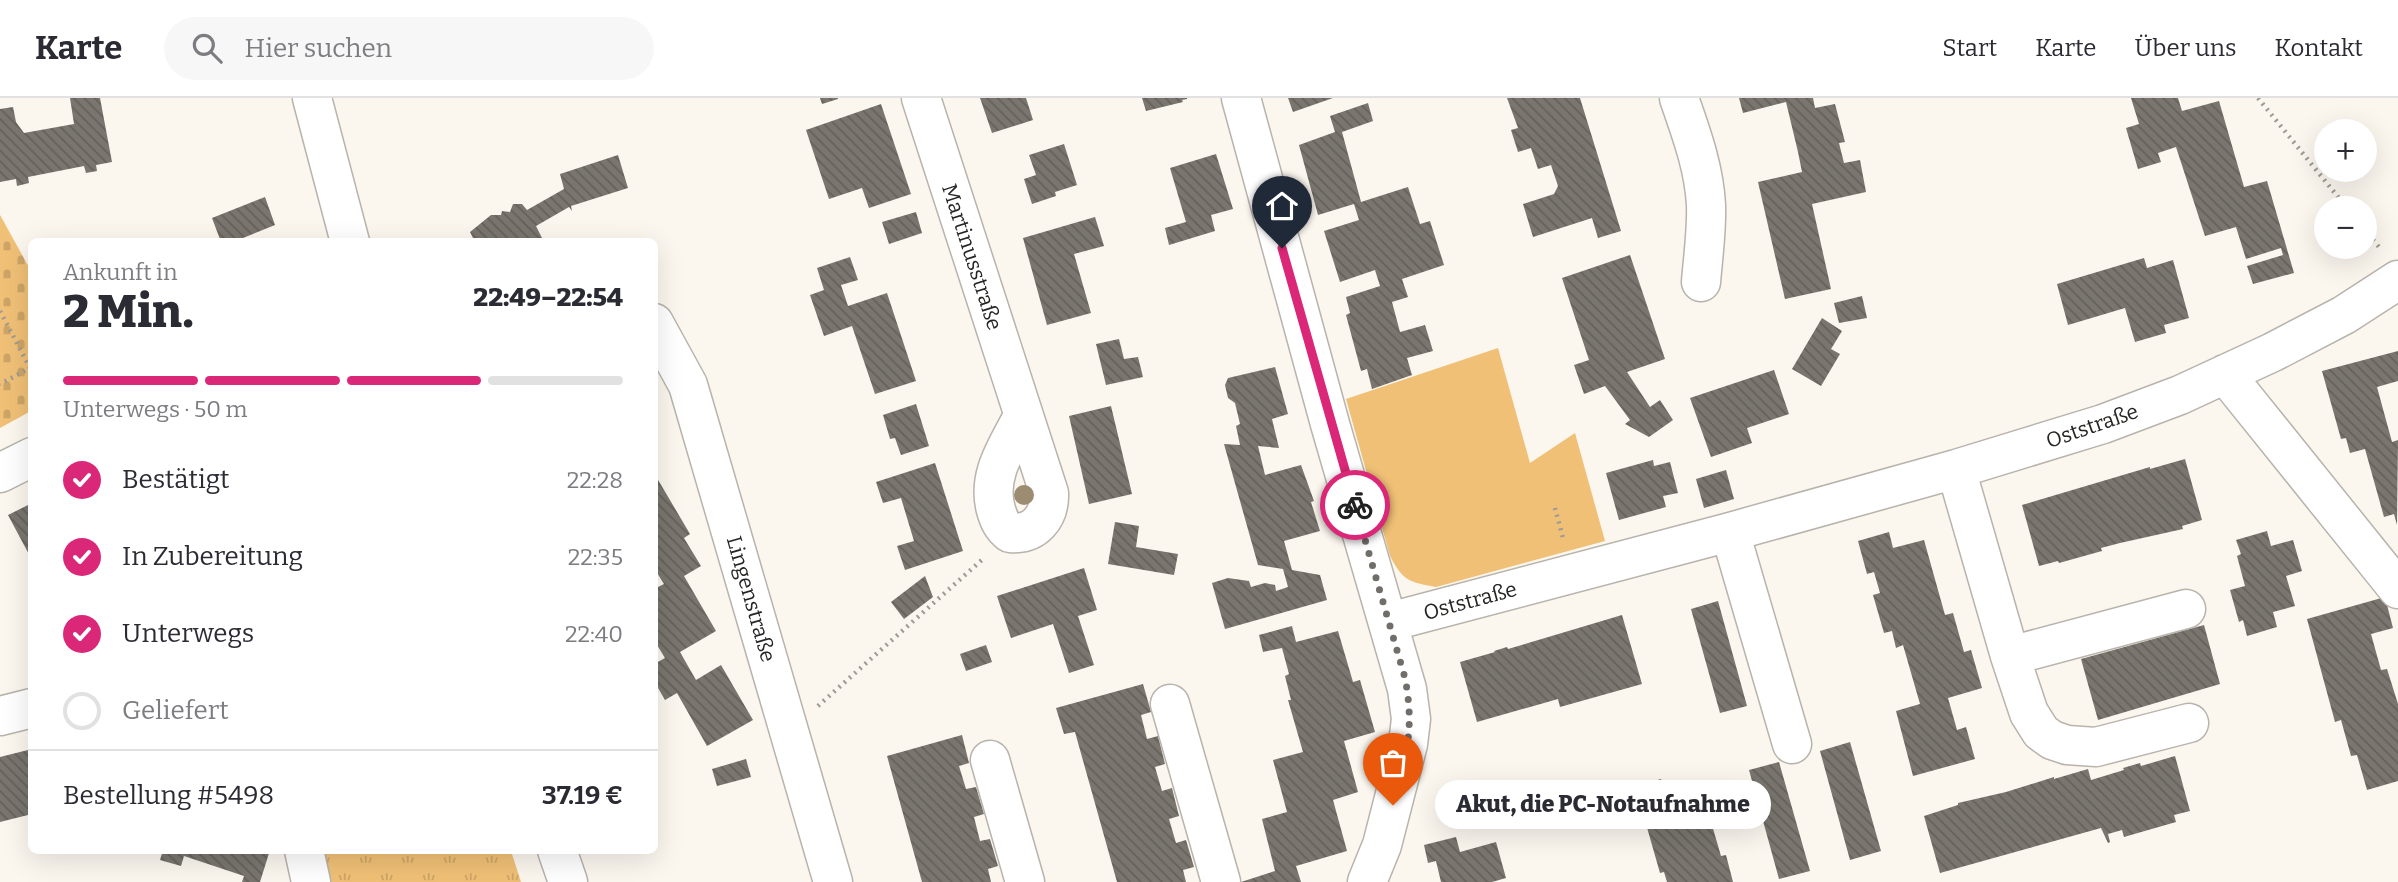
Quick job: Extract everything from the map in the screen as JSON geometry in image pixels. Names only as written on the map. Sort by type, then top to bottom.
[{"type":"street","points":[[312,98],[349,238]]},
{"type":"street","name":"Martinusstraße","points":[[921,98],[1049,493],[1050,502],[1044,518],[1033,529],[1018,534],[1010,533]]},
{"type":"street","points":[[1241,98],[1330,424],[1405,678],[1411,726],[1404,764],[1382,845],[1367,882]]},
{"type":"street","points":[[1679,98],[1698,153],[1703,179],[1706,206],[1701,282]]},
{"type":"street","name":"Oststraße","points":[[1390,622],[1730,533],[2103,424],[2180,395],[2322,327],[2398,280]]},
{"type":"street","name":"Lingenstraße","points":[[658,330],[688,385],[833,882]]},
{"type":"street","points":[[2225,374],[2398,589]]},
{"type":"street","points":[[1010,533],[1001,524],[998,516],[992,484],[998,463],[1023,416]]},
{"type":"street","points":[[0,474],[28,459]]},
{"type":"street","points":[[1956,469],[2011,656],[2032,720],[2041,732],[2059,743],[2096,747],[2189,723]]},
{"type":"street","points":[[1730,533],[1792,744]]},
{"type":"street","points":[[2011,656],[2186,609]]},
{"type":"street","points":[[1170,704],[1221,882]]},
{"type":"street","points":[[0,716],[28,709]]},
{"type":"street","points":[[990,760],[1025,882]]},
{"type":"street","points":[[305,854],[311,882]]},
{"type":"street","points":[[558,854],[568,882]]},
{"type":"path","points":[[2258,98],[2337,196]]},
{"type":"path","points":[[0,311],[28,363]]},
{"type":"path","points":[[0,384],[28,370]]},
{"type":"path","points":[[789,731],[972,570],[1010,533]]},
{"type":"green space","points":[[0,215],[28,266],[28,413],[0,428]]},
{"type":"green space","points":[[1498,348],[1530,463],[1575,433],[1605,541],[1436,587],[1413,582],[1399,571],[1390,556],[1346,399]]},
{"type":"green space","points":[[323,854],[512,854],[521,882],[329,882]]},
{"type":"building","points":[[70,98],[100,98],[112,162],[96,165],[97,171],[86,173],[84,166],[28,177],[29,183],[17,186],[16,179],[0,182],[0,109],[13,107],[16,122],[24,133],[74,124]]},
{"type":"building","points":[[820,98],[838,98],[838,99],[822,104]]},
{"type":"building","points":[[980,98],[1026,98],[1033,120],[992,133]]},
{"type":"building","points":[[1142,98],[1187,98],[1187,99],[1146,111]]},
{"type":"building","points":[[1288,98],[1333,98],[1293,112]]},
{"type":"building","points":[[1507,98],[1580,98],[1621,231],[1598,238],[1592,218],[1533,237],[1523,204],[1554,194],[1558,186],[1551,165],[1538,169],[1531,148],[1518,152],[1511,130],[1518,128]]},
{"type":"building","points":[[1739,98],[1813,98],[1815,108],[1835,104],[1845,142],[1839,143],[1844,163],[1860,160],[1866,192],[1812,204],[1831,289],[1785,299],[1758,182],[1802,172],[1798,152],[1786,102],[1743,113]]},
{"type":"building","points":[[2131,98],[2178,98],[2182,111],[2219,101],[2244,187],[2267,181],[2294,273],[2253,284],[2247,266],[2283,255],[2281,248],[2246,259],[2236,227],[2205,236],[2176,147],[2158,153],[2161,162],[2138,169],[2126,128],[2139,124]]},
{"type":"building","points":[[1368,103],[1373,121],[1342,132],[1361,202],[1408,187],[1420,224],[1430,221],[1444,265],[1402,279],[1408,297],[1392,302],[1400,332],[1425,325],[1433,351],[1407,358],[1412,375],[1372,389],[1367,369],[1361,371],[1346,315],[1350,313],[1346,297],[1380,286],[1375,270],[1340,282],[1324,231],[1359,220],[1354,204],[1318,215],[1299,145],[1335,132],[1330,116]]},
{"type":"building","points":[[881,104],[911,194],[869,208],[862,188],[829,199],[806,130]]},
{"type":"building","points":[[1064,144],[1077,185],[1055,192],[1056,196],[1032,204],[1024,179],[1036,175],[1029,155]]},
{"type":"building","points":[[1216,154],[1233,209],[1211,215],[1215,231],[1169,245],[1165,228],[1186,222],[1170,168]]},
{"type":"building","points":[[618,155],[628,188],[571,206],[572,211],[569,207],[536,226],[542,238],[473,238],[470,232],[491,215],[501,215],[502,211],[510,212],[513,204],[522,204],[527,210],[564,189],[560,174]]},
{"type":"building","points":[[265,197],[275,225],[243,238],[220,238],[212,218]]},
{"type":"building","points":[[916,212],[922,233],[889,244],[882,222]]},
{"type":"building","points":[[1095,217],[1104,246],[1074,254],[1091,313],[1047,325],[1023,238]]},
{"type":"building","points":[[1630,255],[1665,359],[1627,372],[1650,407],[1660,400],[1673,420],[1649,437],[1625,424],[1630,420],[1605,386],[1584,394],[1574,365],[1589,360],[1562,278]]},
{"type":"building","points":[[850,257],[858,280],[841,285],[848,306],[887,293],[916,381],[875,394],[852,326],[824,336],[810,295],[824,290],[817,268]]},
{"type":"building","points":[[2144,258],[2147,268],[2173,260],[2189,318],[2164,325],[2166,333],[2135,342],[2125,308],[2068,325],[2057,284]]},
{"type":"building","points":[[1862,296],[1867,318],[1839,323],[1834,303]]},
{"type":"building","points":[[1822,318],[1842,331],[1831,349],[1840,354],[1821,386],[1792,369]]},
{"type":"building","points":[[1119,339],[1124,359],[1138,357],[1143,377],[1106,385],[1096,344]]},
{"type":"building","points":[[2398,351],[2398,381],[2377,387],[2392,442],[2398,440],[2397,525],[2394,514],[2384,517],[2365,449],[2350,453],[2346,438],[2341,439],[2322,371]]},
{"type":"building","points":[[1275,367],[1288,414],[1272,419],[1279,448],[1258,446],[1265,475],[1301,465],[1314,501],[1311,502],[1320,531],[1284,541],[1292,570],[1320,575],[1327,600],[1225,629],[1212,583],[1228,578],[1249,581],[1251,587],[1265,583],[1275,585],[1276,591],[1288,587],[1283,569],[1258,565],[1224,444],[1240,445],[1236,426],[1240,424],[1235,403],[1228,398],[1225,385],[1228,378]]},
{"type":"building","points":[[1774,370],[1789,414],[1747,428],[1752,443],[1711,457],[1690,398]]},
{"type":"building","points":[[916,404],[929,446],[901,455],[895,438],[890,439],[883,415]]},
{"type":"building","points":[[1111,406],[1132,494],[1089,504],[1069,416]]},
{"type":"building","points":[[2185,459],[2202,520],[2182,526],[2183,529],[2120,543],[2101,548],[2102,551],[2039,566],[2022,505]]},
{"type":"building","points":[[1653,460],[1654,466],[1670,462],[1678,493],[1663,496],[1666,507],[1619,520],[1606,473]]},
{"type":"building","points":[[935,463],[963,551],[905,570],[897,546],[914,541],[901,498],[883,503],[876,482]]},
{"type":"building","points":[[1726,470],[1734,499],[1704,508],[1696,479]]},
{"type":"building","points":[[658,480],[690,534],[684,538],[701,566],[684,576],[716,631],[680,652],[696,680],[721,665],[753,720],[707,746],[677,693],[665,700],[658,688],[658,662],[665,658],[658,647],[658,587],[664,584],[658,574]]},
{"type":"building","points":[[28,505],[28,552],[8,515]]},
{"type":"building","points":[[1115,522],[1139,526],[1136,547],[1178,554],[1174,575],[1108,564]]},
{"type":"building","points":[[2267,531],[2271,546],[2293,540],[2302,571],[2286,576],[2295,606],[2273,612],[2277,627],[2247,636],[2243,620],[2239,622],[2230,590],[2245,586],[2237,556],[2241,554],[2236,540]]},
{"type":"building","points":[[1889,532],[1893,548],[1924,540],[1945,615],[1953,613],[1964,652],[1971,650],[1982,688],[1948,698],[1957,730],[1966,727],[1975,759],[1913,776],[1896,711],[1920,704],[1903,645],[1896,648],[1892,631],[1884,633],[1873,595],[1880,593],[1874,572],[1867,574],[1858,541]]},
{"type":"building","points":[[1084,568],[1097,610],[1078,616],[1094,665],[1069,673],[1053,624],[1011,638],[997,596]]},
{"type":"building","points":[[925,576],[933,597],[904,619],[891,602]]},
{"type":"building","points":[[2385,597],[2393,628],[2371,634],[2381,670],[2387,669],[2398,704],[2398,781],[2367,790],[2357,755],[2351,756],[2341,720],[2335,722],[2307,619]]},
{"type":"building","points":[[1718,601],[1747,706],[1720,713],[1691,609]]},
{"type":"building","points":[[1622,615],[1642,684],[1560,707],[1558,699],[1477,722],[1460,662]]},
{"type":"building","points":[[2204,625],[2220,684],[2098,720],[2081,659]]},
{"type":"building","points":[[1292,626],[1296,642],[1338,631],[1353,682],[1360,680],[1375,732],[1344,741],[1358,792],[1333,800],[1347,851],[1296,866],[1301,882],[1241,882],[1275,871],[1262,819],[1287,812],[1273,760],[1303,752],[1288,700],[1291,700],[1285,676],[1289,674],[1282,648],[1263,652],[1259,635]]},
{"type":"building","points":[[986,645],[992,662],[966,671],[960,654]]},
{"type":"building","points":[[1143,684],[1151,712],[1141,715],[1147,739],[1158,736],[1165,764],[1155,767],[1162,791],[1172,788],[1179,816],[1169,819],[1176,843],[1186,840],[1194,867],[1183,870],[1186,882],[1117,882],[1075,732],[1064,734],[1056,708]]},
{"type":"building","points":[[962,735],[969,763],[959,766],[966,789],[976,787],[984,814],[974,817],[980,841],[990,839],[998,866],[988,869],[991,882],[922,882],[887,756]]},
{"type":"building","points":[[1850,742],[1881,851],[1850,860],[1820,751]]},
{"type":"building","points":[[28,750],[28,815],[0,822],[0,757]]},
{"type":"building","points":[[2175,756],[2190,811],[2174,815],[2176,822],[2124,837],[2122,830],[2108,834],[2108,843],[2101,828],[1940,873],[1924,816],[1958,803],[2054,777],[2088,769],[2091,780],[2140,763],[2141,766]]},
{"type":"building","points":[[746,759],[751,777],[717,786],[712,769]]},
{"type":"building","points":[[1779,762],[1810,871],[1779,879],[1749,770]]},
{"type":"building","points":[[1661,779],[1665,794],[1700,784],[1721,856],[1726,855],[1733,882],[1667,882],[1664,872],[1660,873],[1640,803],[1624,807],[1619,791]]},
{"type":"building","points":[[1456,837],[1460,852],[1496,842],[1506,878],[1492,882],[1441,882],[1436,861],[1428,863],[1424,845]]},
{"type":"building","points":[[162,854],[269,854],[260,882],[242,882],[244,876],[184,856],[181,866],[160,860]]},
{"type":"way so far","points":[[1355,505],[1390,622],[1409,700],[1411,726],[1393,805]]},
{"type":"place","name":"Akut, die PC-Notaufnahme","points":[[1393,805]]},
{"type":"route","points":[[1282,248],[1355,505]]}]
